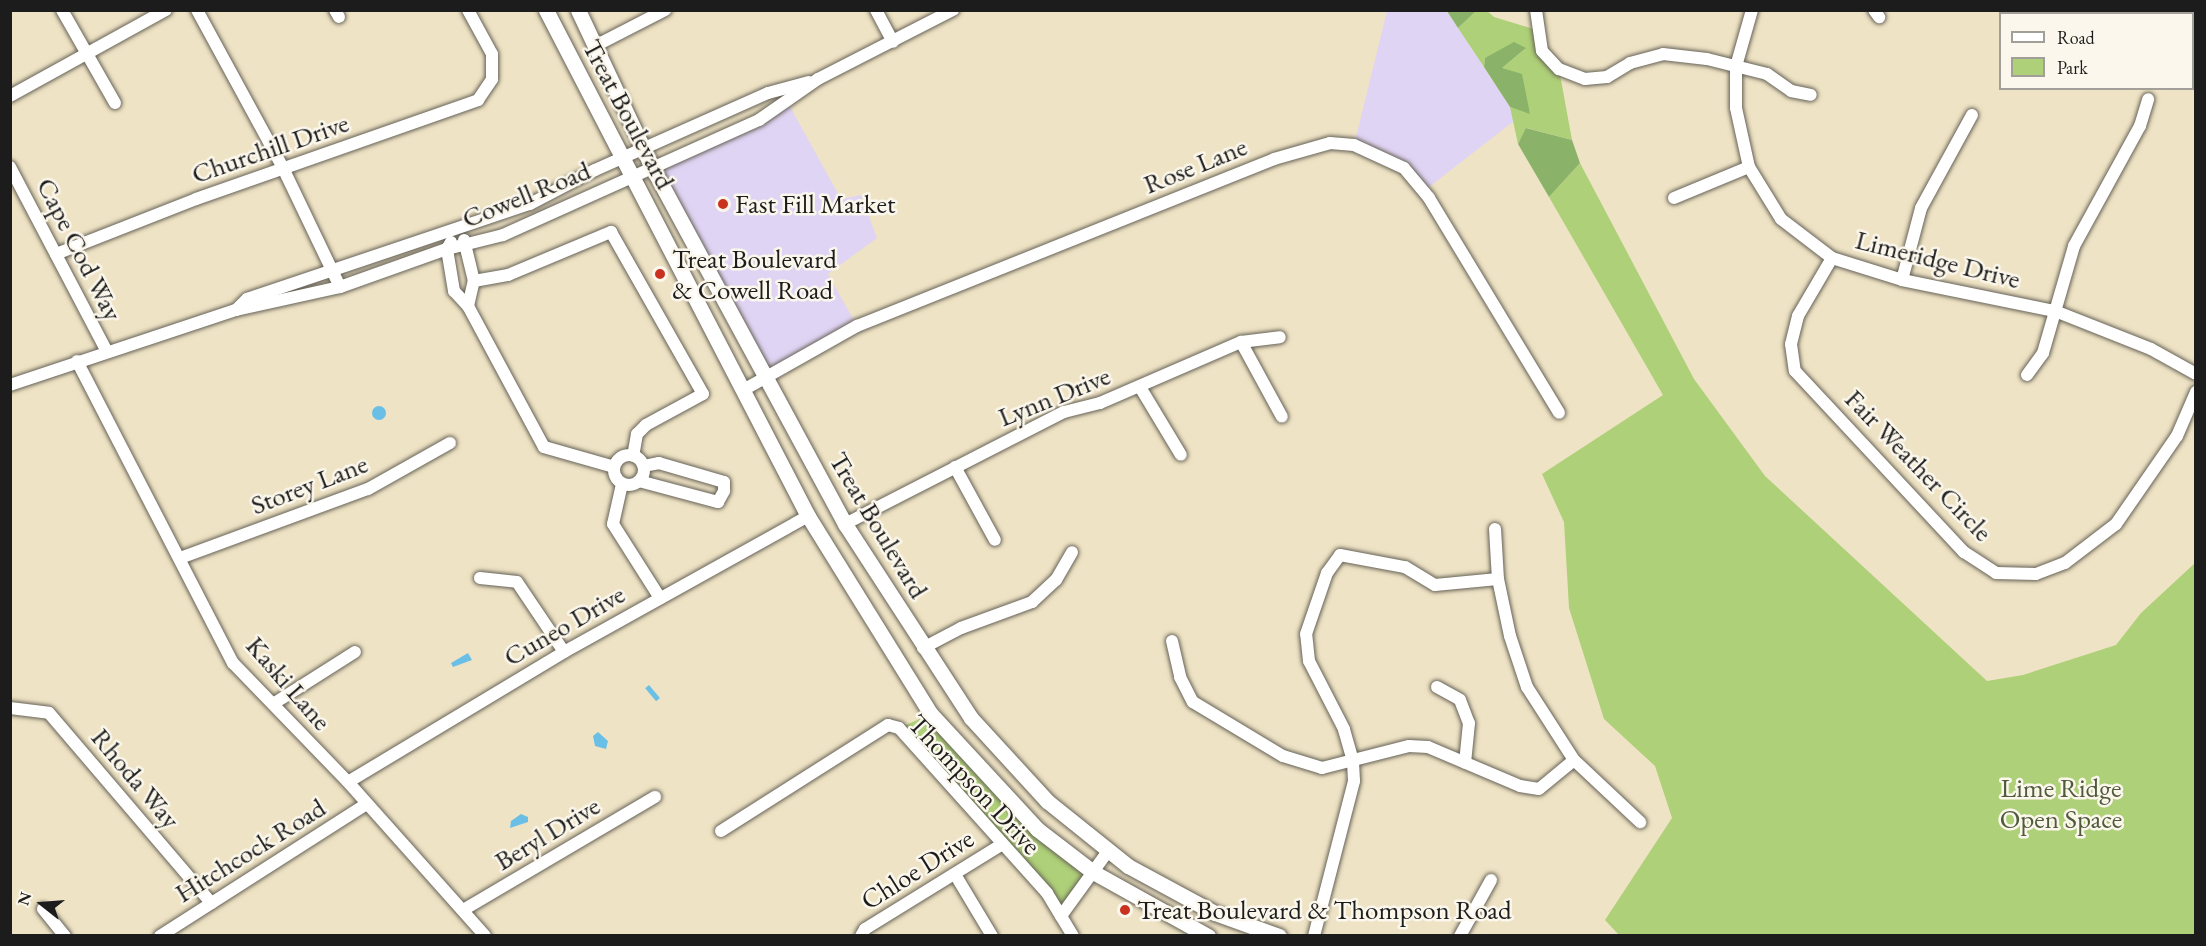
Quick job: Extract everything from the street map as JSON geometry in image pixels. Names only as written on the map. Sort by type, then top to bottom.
[{"type":"main road","name":"Treat Boulevard","points":[[546,10],[745,389],[808,516],[931,714],[1037,829],[1093,873],[1208,936]]},
{"type":"main road","name":"Treat Boulevard","points":[[578,10],[652,167],[845,524],[923,648],[989,742],[1047,801],[1128,866],[1215,913],[1279,936]]},
{"type":"street","points":[[62,10],[115,103]]},
{"type":"street","points":[[10,96],[166,10]]},
{"type":"street","points":[[196,10],[283,168],[340,287]]},
{"type":"street","name":"Churchill Drive","points":[[56,254],[283,168],[478,100],[492,79],[492,54],[468,10]]},
{"type":"street","points":[[595,46],[665,10]]},
{"type":"street","points":[[876,10],[893,42]]},
{"type":"street","name":"Cowell Road","points":[[10,385],[236,310],[340,287],[447,249],[503,235],[632,175],[759,120],[818,79],[953,10]]},
{"type":"street","points":[[1536,10],[1542,51],[1559,69],[1585,79],[1607,77],[1630,63],[1663,54],[1736,66],[1767,74],[1791,91],[1811,95]]},
{"type":"street","name":"Limeridge Drive","points":[[1752,10],[1736,66],[1736,108],[1749,167],[1781,219],[1832,258],[1902,280],[2055,311],[2151,349],[2196,374]]},
{"type":"street","name":"Cowell Road","points":[[236,310],[247,299],[333,269],[457,231],[530,204],[595,170],[624,160],[768,93],[818,79]]},
{"type":"street","points":[[2027,375],[2043,353],[2074,246],[2140,126],[2148,99]]},
{"type":"street","points":[[1902,280],[1921,208],[1972,115]]},
{"type":"street","name":"Rose Lane","points":[[745,389],[857,326],[1274,159],[1330,143],[1354,145],[1404,168],[1429,198],[1559,413]]},
{"type":"street","name":"Cape Cod Way","points":[[10,167],[106,352]]},
{"type":"street","points":[[1674,198],[1749,167]]},
{"type":"street","points":[[468,306],[474,281],[468,245],[457,231],[447,249],[454,291],[468,306],[544,447],[614,467]]},
{"type":"street","points":[[474,281],[508,275],[610,232],[703,394],[646,425],[637,434],[633,456]]},
{"type":"street","name":"Fair Weather Circle","points":[[1832,258],[1798,316],[1791,344],[1795,371],[1964,552],[1996,573],[2036,574],[2065,563],[2116,524],[2172,444],[2196,392]]},
{"type":"street","name":"Lynn Drive","points":[[845,524],[1064,411],[1140,387],[1241,342],[1280,337]]},
{"type":"street","points":[[1241,342],[1282,417]]},
{"type":"street","name":"Kaski Lane","points":[[77,361],[233,663],[348,782],[365,805],[485,936]]},
{"type":"street","name":"Lynn Drive","points":[[1140,387],[1181,455]]},
{"type":"street","name":"Storey Lane","points":[[180,558],[368,489],[450,443]]},
{"type":"street","points":[[633,456],[643,466]]},
{"type":"street","points":[[622,484],[615,477],[614,467],[619,459],[633,456]]},
{"type":"street","points":[[622,484],[639,480],[718,502],[724,491],[724,482],[659,463],[643,466]]},
{"type":"street","points":[[639,480],[643,466]]},
{"type":"street","points":[[955,467],[995,540]]},
{"type":"street","points":[[622,484],[613,524],[660,598]]},
{"type":"street","name":"Cuneo Drive","points":[[348,782],[564,652],[808,516]]},
{"type":"street","points":[[1495,529],[1498,579],[1510,636],[1527,687],[1574,760],[1640,822]]},
{"type":"street","points":[[923,648],[961,628],[1032,602],[1056,580],[1072,552]]},
{"type":"street","points":[[1314,936],[1351,796],[1353,761],[1344,729],[1309,661],[1306,634],[1327,573],[1340,555],[1405,567],[1435,585],[1498,579]]},
{"type":"street","points":[[480,578],[517,582],[564,652]]},
{"type":"street","points":[[1172,641],[1180,676],[1193,702],[1283,756],[1322,768],[1409,746],[1428,747],[1520,786],[1539,789],[1574,760]]},
{"type":"street","points":[[273,704],[356,652]]},
{"type":"street","points":[[1437,687],[1454,693],[1469,723],[1465,763]]},
{"type":"street","name":"Rhoda Way","points":[[10,708],[49,713],[211,903]]},
{"type":"street","name":"Thompson Drive","points":[[721,831],[888,725],[899,728],[1001,845],[1047,893],[1073,936]]},
{"type":"street","name":"Beryl Drive","points":[[463,910],[655,797]]},
{"type":"street","name":"Hitchcock Road","points":[[160,936],[365,805]]},
{"type":"street","name":"Chloe Drive","points":[[861,936],[865,929],[956,876],[1001,845]]},
{"type":"street","points":[[1061,916],[1108,851]]},
{"type":"street","points":[[956,876],[992,936]]},
{"type":"street","points":[[1460,936],[1491,880]]},
{"type":"street","points":[[43,909],[66,936]]},
{"type":"shaded area","points":[[1387,11],[1447,11],[1510,107],[1514,121],[1424,191],[1404,168],[1354,145]]},
{"type":"shaded area","points":[[787,101],[841,199],[861,195],[877,238],[828,274],[857,326],[765,377],[652,167]]},
{"type":"green space","points":[[1486,10],[1494,17],[1537,30],[1559,69],[1572,140],[1527,128],[1518,144],[1510,107],[1530,113],[1502,68],[1525,49],[1485,58],[1484,67],[1458,28],[1476,11]]},
{"type":"green space","points":[[1447,11],[1476,11],[1458,28]]},
{"type":"green space","points":[[2126,11],[2195,11],[2195,53],[2194,12]]},
{"type":"green space","points":[[1514,42],[1526,48],[1502,68],[1522,74],[1530,114],[1510,107],[1484,67],[1485,58]]},
{"type":"green space","points":[[1526,128],[1572,140],[1580,163],[1549,197],[1518,144]]},
{"type":"green space","name":"Lime Ridge Open Space","points":[[1580,163],[1694,379],[1765,476],[1987,681],[2023,675],[2116,645],[2141,613],[2195,563],[2195,935],[1619,935],[1605,920],[1672,818],[1655,766],[1604,719],[1569,608],[1564,522],[1542,474],[1663,395],[1549,197]]},
{"type":"green space","points":[[931,714],[1037,829],[1093,872],[1061,916],[899,728]]},
{"type":"water","points":[[379,406],[384,408],[386,413],[384,418],[379,420],[374,418],[372,413],[374,408]]},
{"type":"water","points":[[468,653],[472,660],[453,667],[451,663]]},
{"type":"water","points":[[649,685],[660,698],[656,701],[645,688]]},
{"type":"water","points":[[598,732],[608,741],[606,749],[595,746],[593,736]]},
{"type":"water","points":[[521,814],[528,817],[528,822],[510,828],[511,821]]},
{"type":"place","name":"Fast Fill Market","points":[[723,204]]},
{"type":"place","name":"Treat Boulevard & Cowell Road","points":[[660,274]]},
{"type":"place","name":"Treat Boulevard & Thompson Road","points":[[1125,910]]}]
